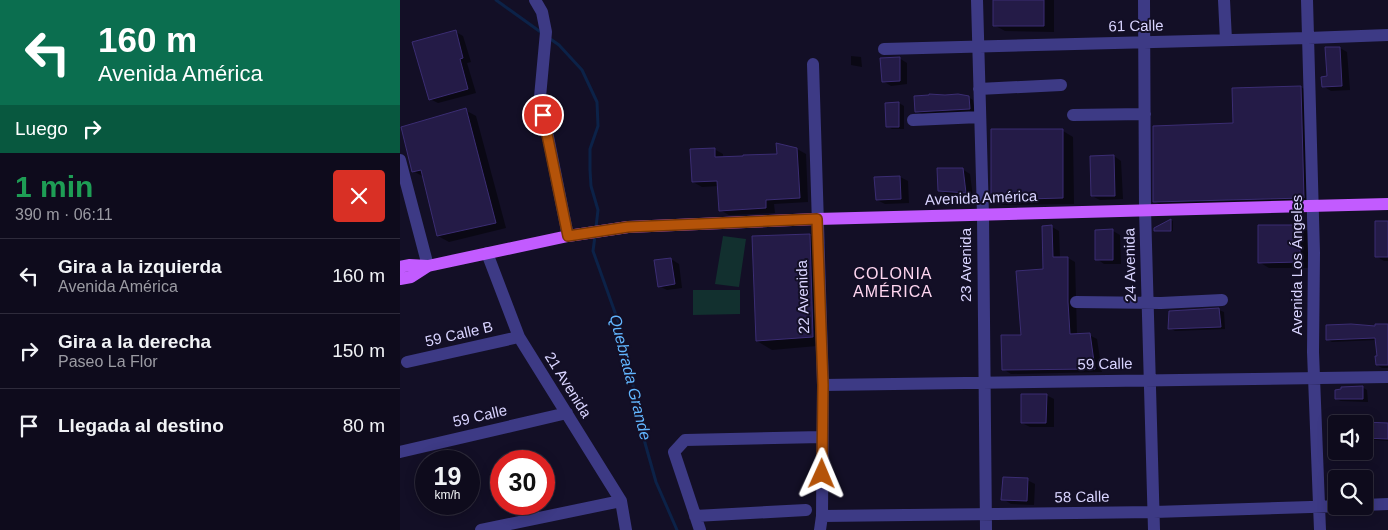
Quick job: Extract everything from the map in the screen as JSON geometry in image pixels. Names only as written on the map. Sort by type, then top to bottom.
[{"type":"main road","name":"Avenida América","points":[[428,266],[571,236],[628,227],[1146,209],[1388,204]]},
{"type":"main road","points":[[400,267],[409,265],[428,266]]},
{"type":"main road","points":[[400,279],[411,277],[428,266]]},
{"type":"street","points":[[535,0],[542,12],[546,32],[540,98],[571,236]]},
{"type":"street","name":"23 Avenida","points":[[978,0],[983,215],[983,381],[986,530]]},
{"type":"street","name":"24 Avenida","points":[[1144,0],[1149,380],[1154,530]]},
{"type":"street","points":[[1224,0],[1226,40]]},
{"type":"street","name":"Avenida Los Ángeles","points":[[1307,0],[1320,530]]},
{"type":"street","name":"61 Calle","points":[[884,49],[1308,38],[1388,34]]},
{"type":"street","name":"22 Avenida","points":[[813,64],[823,385],[822,516],[820,530]]},
{"type":"street","points":[[979,89],[1061,85]]},
{"type":"street","points":[[1073,116],[1145,114]]},
{"type":"street","points":[[913,120],[980,117]]},
{"type":"street","points":[[400,160],[402,174],[428,266]]},
{"type":"street","name":"21 Avenida","points":[[487,253],[519,337],[621,501],[626,530]]},
{"type":"street","points":[[1076,302],[1148,303],[1222,300]]},
{"type":"street","name":"59 Calle B","points":[[407,362],[519,337]]},
{"type":"street","name":"59 Calle","points":[[823,385],[1388,376]]},
{"type":"street","name":"59 Calle","points":[[400,452],[567,413]]},
{"type":"street","points":[[700,530],[674,452],[686,440],[822,437]]},
{"type":"street","points":[[481,530],[621,501]]},
{"type":"street","points":[[1373,505],[1388,504]]},
{"type":"street","name":"58 Calle","points":[[822,516],[1154,512],[1328,507]]},
{"type":"street","points":[[695,516],[806,510]]},
{"type":"green space","points":[[723,236],[746,239],[739,287],[715,284]]},
{"type":"green space","points":[[693,290],[740,290],[740,314],[693,315]]},
{"type":"building","points":[[993,0],[1044,0],[1044,26],[993,26]]},
{"type":"building","points":[[456,30],[463,58],[460,59],[468,89],[429,100],[412,42]]},
{"type":"building","points":[[1325,47],[1340,47],[1342,86],[1322,87],[1321,77],[1327,76]]},
{"type":"building","points":[[900,57],[900,81],[882,82],[880,58]]},
{"type":"building","points":[[1301,86],[1304,198],[1153,202],[1153,126],[1233,123],[1232,88]]},
{"type":"building","points":[[929,94],[969,96],[970,109],[915,112],[914,96]]},
{"type":"building","points":[[899,102],[899,127],[886,127],[885,103]]},
{"type":"building","points":[[466,108],[496,223],[437,236],[421,170],[412,172],[401,127]]},
{"type":"building","points":[[991,129],[1063,129],[1063,198],[991,200]]},
{"type":"building","points":[[776,143],[797,148],[800,198],[766,200],[766,208],[719,211],[717,181],[692,182],[690,149],[715,148],[715,157],[777,154]]},
{"type":"building","points":[[1114,155],[1115,196],[1091,196],[1090,156]]},
{"type":"building","points":[[937,168],[963,168],[966,193],[938,191]]},
{"type":"building","points":[[900,176],[901,199],[876,200],[874,177]]},
{"type":"building","points":[[1171,219],[1171,231],[1154,231],[1154,228]]},
{"type":"building","points":[[1375,221],[1388,221],[1388,257],[1375,257]]},
{"type":"building","points":[[1052,225],[1053,257],[1068,257],[1070,334],[1090,333],[1095,369],[1002,370],[1001,335],[1021,335],[1016,271],[1043,269],[1042,226]]},
{"type":"building","points":[[1258,225],[1300,225],[1300,262],[1258,263]]},
{"type":"building","points":[[1113,229],[1113,260],[1095,260],[1095,230]]},
{"type":"building","points":[[810,234],[813,337],[756,341],[752,236]]},
{"type":"building","points":[[671,258],[675,284],[658,287],[654,260]]},
{"type":"building","points":[[1219,308],[1221,327],[1168,329],[1169,311]]},
{"type":"building","points":[[1351,324],[1375,326],[1375,324],[1388,324],[1388,365],[1376,365],[1375,338],[1326,340],[1326,325]]},
{"type":"building","points":[[1363,386],[1363,399],[1335,399],[1335,390],[1341,389],[1341,387]]},
{"type":"building","points":[[1021,394],[1047,394],[1046,423],[1021,423]]},
{"type":"building","points":[[1373,422],[1388,423],[1388,439],[1373,438]]},
{"type":"building","points":[[1003,477],[1028,478],[1027,501],[1001,500]]},
{"type":"waterway","name":"Quebrada Grande","points":[[496,0],[542,33]]},
{"type":"waterway","name":"Quebrada Grande","points":[[549,38],[559,45],[582,70],[597,102],[598,126],[590,149],[591,186],[598,210],[596,227]]},
{"type":"waterway","name":"Quebrada Grande","points":[[595,236],[593,251],[622,332],[645,443],[656,482],[677,530]]},
{"type":"district","name":"COLONIA AMÉRICA","points":[[893,282]]},
{"type":"route","points":[[543,115],[568,236],[628,227],[817,219],[823,385],[822,474]]}]
